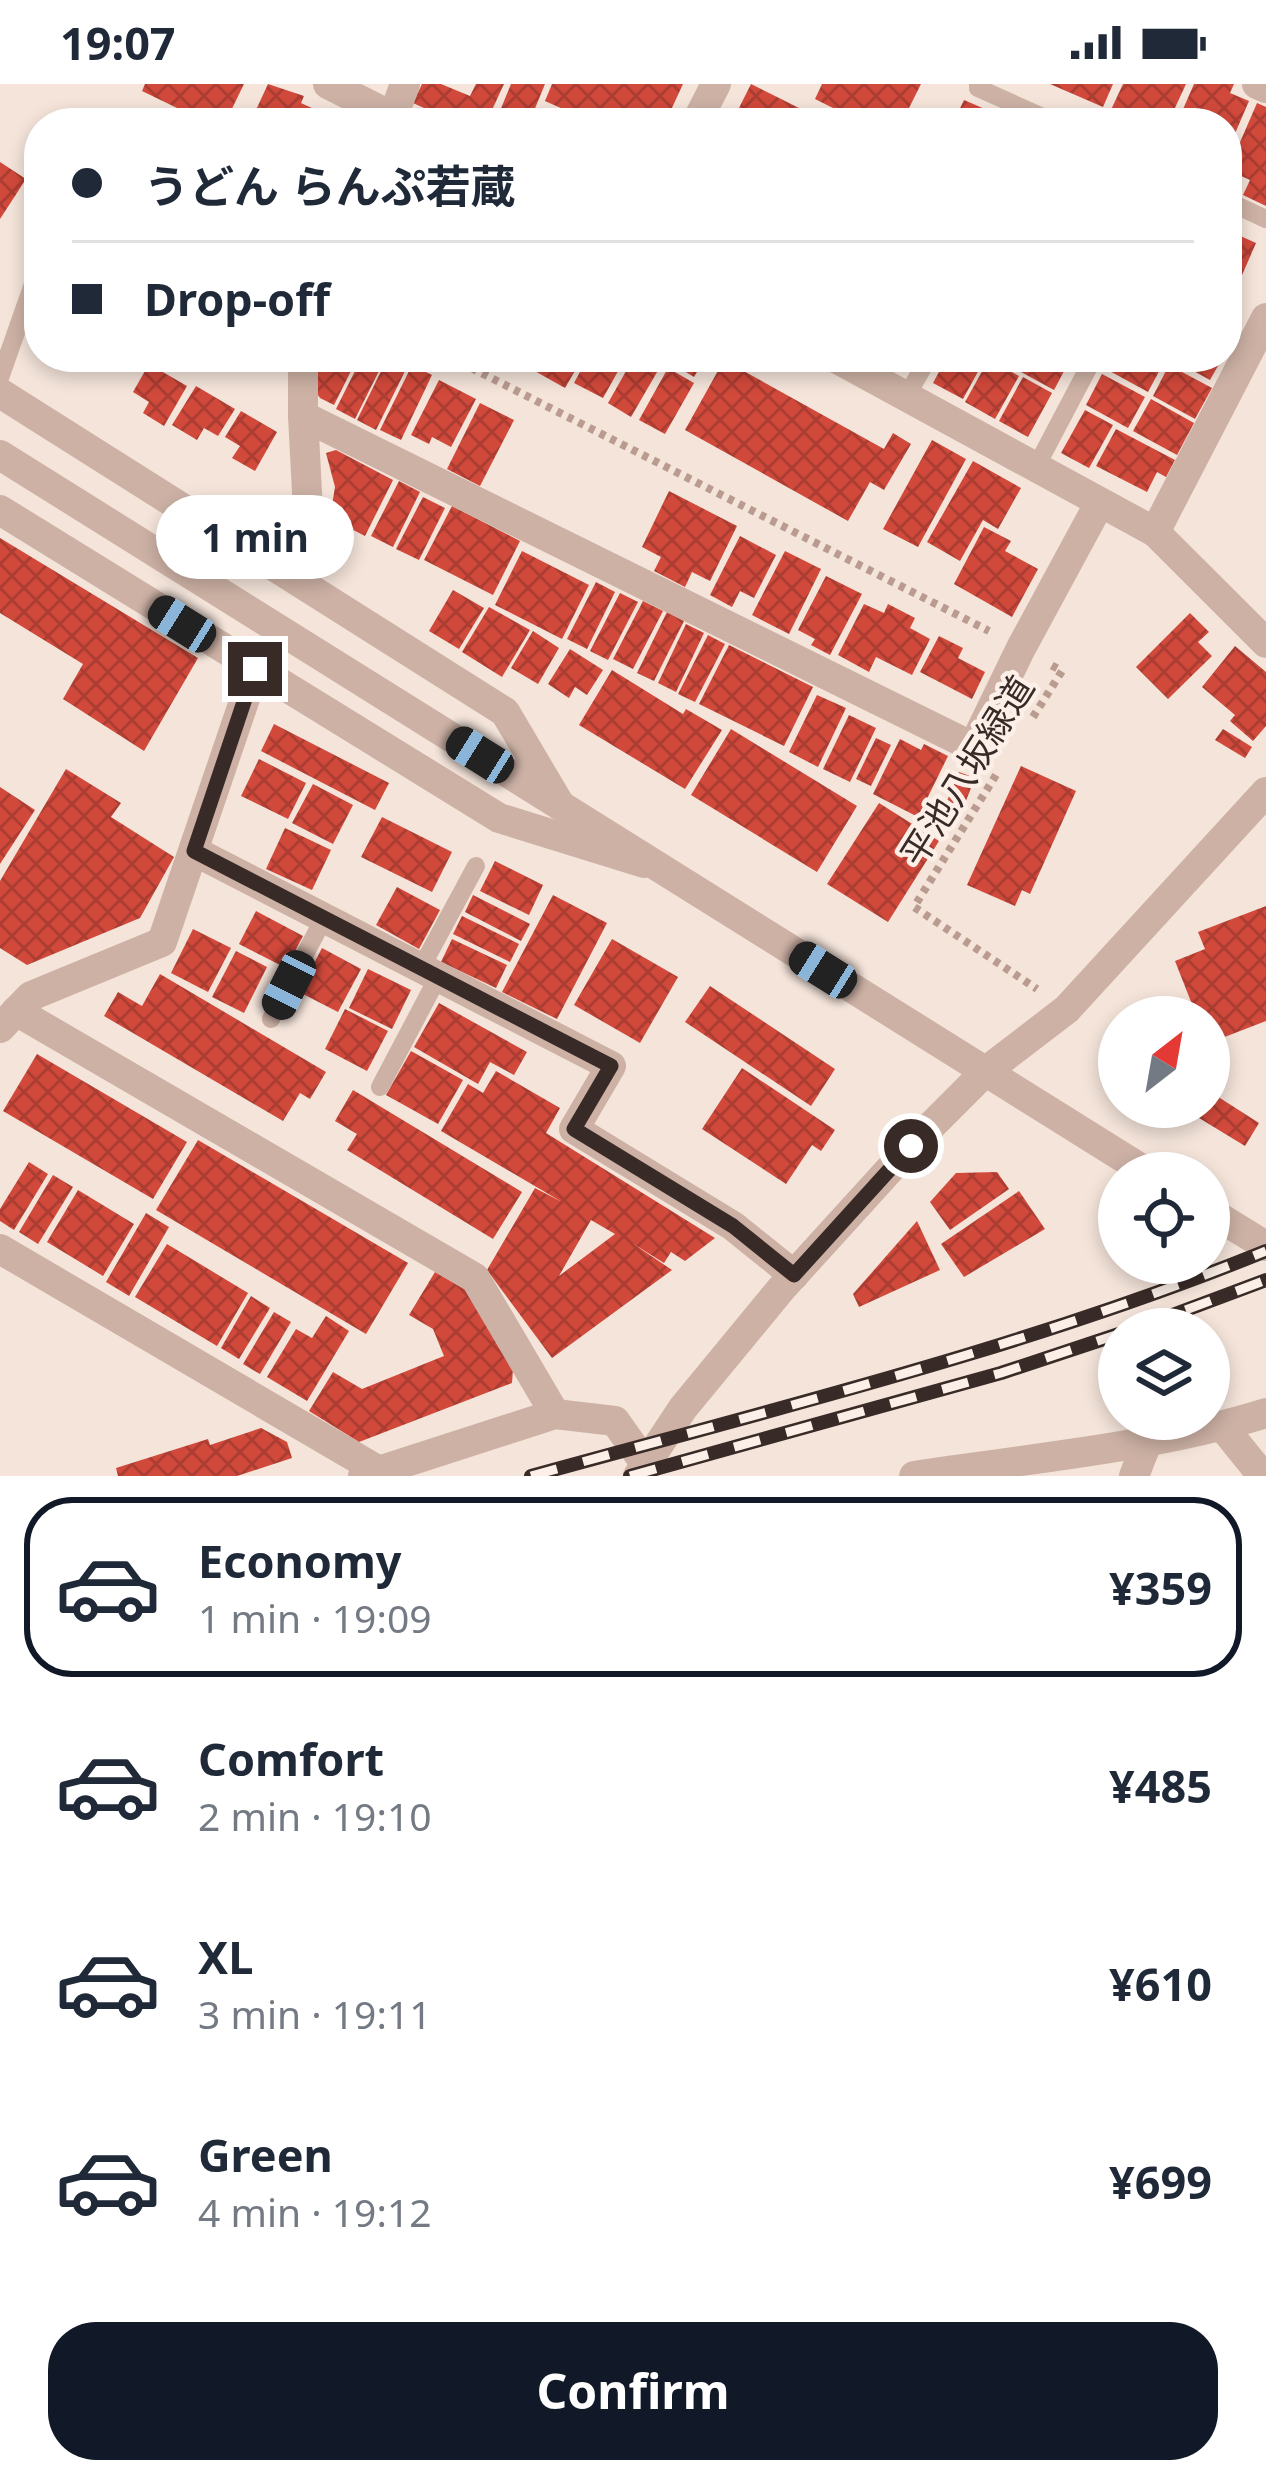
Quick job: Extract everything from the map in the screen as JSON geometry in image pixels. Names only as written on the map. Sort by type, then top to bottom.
[{"type":"street","points":[[328,84],[375,108]]},
{"type":"street","points":[[1257,84],[1266,88]]},
{"type":"street","points":[[1242,364],[1266,318]]},
{"type":"street","points":[[281,571],[308,511],[303,372]]},
{"type":"street","points":[[861,372],[1155,532],[1266,643]]},
{"type":"street","points":[[1155,532],[1238,372]]},
{"type":"street","points":[[0,393],[505,712],[560,805]]},
{"type":"street","points":[[303,416],[973,747],[1099,504]]},
{"type":"street","points":[[0,455],[1114,1152]]},
{"type":"street","points":[[0,510],[499,818],[661,868]]},
{"type":"street","points":[[255,669],[162,942],[31,995],[5,1013],[476,1278],[555,1414]]},
{"type":"street","points":[[646,1473],[683,1408],[911,1146],[985,1072],[1067,1009],[1266,792]]},
{"type":"street","points":[[194,851],[611,1066],[574,1129],[733,1226],[794,1275]]},
{"type":"street","points":[[1230,1224],[1266,1246]]},
{"type":"street","points":[[0,1249],[371,1473],[555,1414],[616,1421],[646,1473]]},
{"type":"street","points":[[1230,1424],[1266,1413]]},
{"type":"street","points":[[1230,1435],[1266,1474]]},
{"type":"street","points":[[914,1476],[1148,1440],[1134,1476]]},
{"type":"lane","points":[[978,84],[1022,108]]},
{"type":"lane","points":[[0,378],[24,310]]},
{"type":"lane","points":[[906,397],[920,372]]},
{"type":"lane","points":[[1035,469],[1086,372]]},
{"type":"lane","points":[[380,1087],[476,866]]},
{"type":"lane","points":[[272,1019],[324,918]]},
{"type":"path","points":[[480,372],[1021,647]]},
{"type":"path","name":"平池八坂緑道","points":[[1021,647],[1062,671],[1025,730]]},
{"type":"path","name":"平池八坂緑道","points":[[1000,769],[914,907],[1067,1009]]},
{"type":"building","points":[[145,84],[244,84],[232,108],[177,108],[142,91]]},
{"type":"building","points":[[268,84],[304,96],[301,103],[312,108],[257,108]]},
{"type":"building","points":[[422,84],[441,84],[470,96],[476,84],[504,84],[493,108],[424,108],[413,103]]},
{"type":"building","points":[[511,84],[545,84],[535,108],[501,108]]},
{"type":"building","points":[[552,84],[683,84],[672,108],[561,108],[545,101]]},
{"type":"building","points":[[751,84],[799,108],[739,108]]},
{"type":"building","points":[[822,84],[921,84],[909,108],[833,108],[815,99]]},
{"type":"building","points":[[1050,84],[1113,84],[1103,107]]},
{"type":"building","points":[[1123,84],[1186,84],[1175,108],[1112,108]]},
{"type":"building","points":[[1194,84],[1234,84],[1230,93],[1249,101],[1242,117],[1242,108],[1184,108]]},
{"type":"building","points":[[1257,103],[1266,107],[1266,206],[1243,195],[1250,180],[1242,176],[1242,138]]},
{"type":"building","points":[[0,162],[24,182],[0,219]]},
{"type":"building","points":[[1242,237],[1256,243],[1242,275]]},
{"type":"building","points":[[144,372],[163,372],[187,386],[164,426],[143,413],[149,402],[133,392]]},
{"type":"building","points":[[313,372],[350,372],[334,405],[320,398],[311,385]]},
{"type":"building","points":[[354,372],[378,372],[355,419],[336,409]]},
{"type":"building","points":[[381,372],[405,372],[376,430],[357,420]]},
{"type":"building","points":[[409,372],[432,375],[401,440],[380,430]]},
{"type":"building","points":[[537,372],[574,372],[565,388]]},
{"type":"building","points":[[580,372],[618,372],[603,398],[574,383]]},
{"type":"building","points":[[626,372],[657,372],[631,417],[608,403]]},
{"type":"building","points":[[666,372],[694,383],[665,434],[639,420]]},
{"type":"building","points":[[717,372],[746,372],[884,449],[893,433],[911,444],[884,490],[870,482],[848,521],[685,430]]},
{"type":"building","points":[[939,372],[978,372],[963,399],[933,383]]},
{"type":"building","points":[[982,372],[1019,376],[995,419],[965,402]]},
{"type":"building","points":[[1021,372],[1064,372],[1054,390]]},
{"type":"building","points":[[1111,372],[1159,372],[1148,392]]},
{"type":"building","points":[[1165,372],[1182,372],[1212,388],[1195,419],[1153,396]]},
{"type":"building","points":[[1102,374],[1145,397],[1128,428],[1086,405]]},
{"type":"building","points":[[1023,377],[1052,393],[1028,437],[999,421]]},
{"type":"building","points":[[439,380],[476,399],[451,447],[432,437],[429,444],[411,435]]},
{"type":"building","points":[[196,386],[235,409],[218,436],[204,428],[197,440],[172,425]]},
{"type":"building","points":[[1151,399],[1194,423],[1177,455],[1133,431]]},
{"type":"building","points":[[480,403],[514,420],[480,486],[447,469]]},
{"type":"building","points":[[1085,410],[1113,425],[1089,468],[1061,453]]},
{"type":"building","points":[[241,411],[277,432],[255,471],[232,458],[240,446],[225,437]]},
{"type":"building","points":[[1116,429],[1175,460],[1166,477],[1157,472],[1147,492],[1096,466]]},
{"type":"building","points":[[932,440],[966,459],[918,547],[883,529]]},
{"type":"building","points":[[336,450],[393,480],[365,536],[330,518],[335,487],[326,453]]},
{"type":"building","points":[[973,461],[1021,488],[998,529],[983,520],[960,561],[927,542]]},
{"type":"building","points":[[399,481],[420,492],[393,547],[371,536]]},
{"type":"building","points":[[669,491],[737,526],[710,581],[692,572],[685,587],[654,571],[661,557],[642,547]]},
{"type":"building","points":[[423,497],[445,508],[419,560],[396,549]]},
{"type":"building","points":[[452,506],[520,541],[493,595],[424,560]]},
{"type":"building","points":[[984,527],[1011,541],[1005,551],[1038,569],[1012,617],[954,584]]},
{"type":"building","points":[[740,536],[776,555],[754,598],[740,591],[732,607],[710,595]]},
{"type":"building","points":[[0,538],[198,658],[144,751],[63,699],[83,664],[0,613]]},
{"type":"building","points":[[522,551],[589,585],[562,639],[495,605]]},
{"type":"building","points":[[785,551],[821,569],[789,634],[752,615]]},
{"type":"building","points":[[826,576],[862,594],[830,655],[811,645],[815,639],[798,630]]},
{"type":"building","points":[[596,582],[615,592],[587,649],[567,639]]},
{"type":"building","points":[[453,590],[484,608],[459,649],[429,631]]},
{"type":"building","points":[[620,593],[638,602],[608,660],[590,651]]},
{"type":"building","points":[[643,601],[663,611],[633,669],[613,659]]},
{"type":"building","points":[[864,604],[884,613],[888,604],[915,618],[910,628],[930,639],[912,675],[876,657],[869,672],[838,655]]},
{"type":"building","points":[[489,607],[530,630],[502,677],[462,652]]},
{"type":"building","points":[[667,612],[684,621],[654,681],[637,673]]},
{"type":"building","points":[[1190,613],[1209,632],[1198,642],[1212,656],[1168,699],[1136,667]]},
{"type":"building","points":[[686,624],[704,633],[676,692],[658,683]]},
{"type":"building","points":[[533,631],[559,648],[538,684],[511,668]]},
{"type":"building","points":[[708,635],[725,644],[695,702],[678,694]]},
{"type":"building","points":[[939,636],[963,648],[958,658],[985,672],[972,699],[920,672]]},
{"type":"building","points":[[729,645],[813,687],[784,746],[699,704]]},
{"type":"building","points":[[1235,646],[1266,672],[1266,726],[1253,741],[1230,721],[1235,715],[1202,687]]},
{"type":"building","points":[[570,649],[603,670],[587,695],[575,687],[569,698],[548,684]]},
{"type":"building","points":[[612,670],[683,714],[686,709],[722,730],[685,789],[579,725]]},
{"type":"building","points":[[817,695],[846,708],[818,767],[789,752]]},
{"type":"building","points":[[849,715],[876,728],[850,782],[823,769]]},
{"type":"building","points":[[274,724],[389,783],[375,810],[261,751]]},
{"type":"building","points":[[731,729],[857,806],[817,872],[691,795]]},
{"type":"building","points":[[1223,729],[1252,747],[1245,758],[1215,740]]},
{"type":"building","points":[[876,738],[891,745],[871,786],[856,779]]},
{"type":"building","points":[[900,739],[948,756],[918,817],[873,794]]},
{"type":"building","points":[[259,759],[306,783],[288,819],[241,796]]},
{"type":"building","points":[[1021,766],[1076,791],[1030,894],[1022,890],[1015,906],[967,885]]},
{"type":"building","points":[[66,769],[121,803],[111,817],[174,857],[140,918],[27,965],[0,948],[0,881]]},
{"type":"building","points":[[959,772],[975,778],[963,808],[947,801]]},
{"type":"building","points":[[313,784],[353,805],[333,844],[292,823]]},
{"type":"building","points":[[0,787],[35,810],[0,864]]},
{"type":"building","points":[[879,803],[939,841],[888,922],[827,884]]},
{"type":"building","points":[[382,817],[452,852],[432,892],[361,857]]},
{"type":"building","points":[[285,828],[331,850],[312,890],[266,869]]},
{"type":"building","points":[[495,861],[543,885],[529,915],[480,891]]},
{"type":"building","points":[[397,887],[440,910],[419,949],[376,925]]},
{"type":"building","points":[[473,895],[530,924],[521,941],[465,912]]},
{"type":"building","points":[[553,895],[607,923],[557,1019],[502,992]]},
{"type":"building","points":[[1266,906],[1266,1021],[1230,1035],[1230,996],[1189,996],[1175,961],[1205,949],[1198,932]]},
{"type":"building","points":[[256,911],[303,936],[286,968],[239,944]]},
{"type":"building","points":[[462,916],[519,944],[510,962],[453,934]]},
{"type":"building","points":[[193,929],[231,948],[208,992],[171,973]]},
{"type":"building","points":[[452,939],[507,965],[496,988],[441,962]]},
{"type":"building","points":[[612,939],[678,977],[640,1043],[574,1005]]},
{"type":"building","points":[[322,948],[361,969],[338,1012],[299,992]]},
{"type":"building","points":[[236,951],[267,967],[244,1013],[212,997]]},
{"type":"building","points":[[368,969],[411,990],[392,1029],[349,1008]]},
{"type":"building","points":[[160,974],[326,1072],[310,1099],[300,1093],[283,1121],[104,1016],[118,992],[142,1006]]},
{"type":"building","points":[[710,986],[835,1069],[811,1106],[685,1022]]},
{"type":"building","points":[[439,1003],[527,1052],[514,1075],[490,1062],[478,1084],[414,1047]]},
{"type":"building","points":[[345,1009],[388,1031],[367,1071],[325,1049]]},
{"type":"building","points":[[411,1051],[463,1080],[438,1124],[386,1095]]},
{"type":"building","points":[[37,1054],[187,1142],[153,1199],[3,1111]]},
{"type":"building","points":[[742,1068],[835,1130],[821,1151],[812,1145],[786,1184],[702,1129]]},
{"type":"building","points":[[496,1071],[560,1108],[546,1133],[715,1238],[685,1261],[671,1252],[664,1263],[632,1243],[672,1270],[552,1358],[487,1270],[535,1188],[562,1202],[441,1131],[468,1084],[483,1093]],"holes":[[[591,1220],[615,1234],[559,1276]]]},
{"type":"building","points":[[353,1090],[522,1192],[493,1239],[347,1150],[357,1134],[335,1121]]},
{"type":"building","points":[[1230,1104],[1259,1123],[1245,1146],[1215,1128],[1230,1128]]},
{"type":"building","points":[[198,1140],[408,1263],[366,1334],[156,1210]]},
{"type":"building","points":[[29,1162],[48,1174],[14,1230],[0,1221],[0,1209]]},
{"type":"building","points":[[997,1172],[1009,1189],[950,1230],[930,1202],[956,1173]]},
{"type":"building","points":[[53,1175],[73,1187],[38,1244],[19,1232]]},
{"type":"building","points":[[78,1190],[134,1224],[103,1276],[47,1242]]},
{"type":"building","points":[[1019,1191],[1045,1229],[964,1277],[941,1244]]},
{"type":"building","points":[[146,1213],[169,1227],[129,1296],[106,1282]]},
{"type":"building","points":[[917,1221],[940,1270],[859,1307],[853,1294]]},
{"type":"building","points":[[167,1244],[248,1293],[217,1346],[135,1297]]},
{"type":"building","points":[[435,1272],[466,1290],[513,1369],[512,1383],[359,1442],[309,1411],[333,1372],[362,1389],[444,1356],[433,1329],[409,1315]]},
{"type":"building","points":[[251,1296],[270,1308],[239,1359],[221,1348]]},
{"type":"building","points":[[274,1312],[291,1322],[260,1374],[243,1364]]},
{"type":"building","points":[[326,1316],[349,1331],[307,1401],[267,1377],[296,1329],[312,1338]]},
{"type":"building","points":[[261,1428],[287,1442],[292,1458],[237,1476],[118,1476],[116,1468]]},
{"type":"railway","points":[[531,1476],[994,1346],[1266,1251]]},
{"type":"railway","points":[[1191,1308],[1266,1280]]},
{"type":"railway","points":[[630,1476],[1001,1373],[1098,1341]]},
{"type":"route","points":[[255,669],[194,851],[611,1066],[574,1129],[733,1226],[794,1275],[911,1146]]}]
